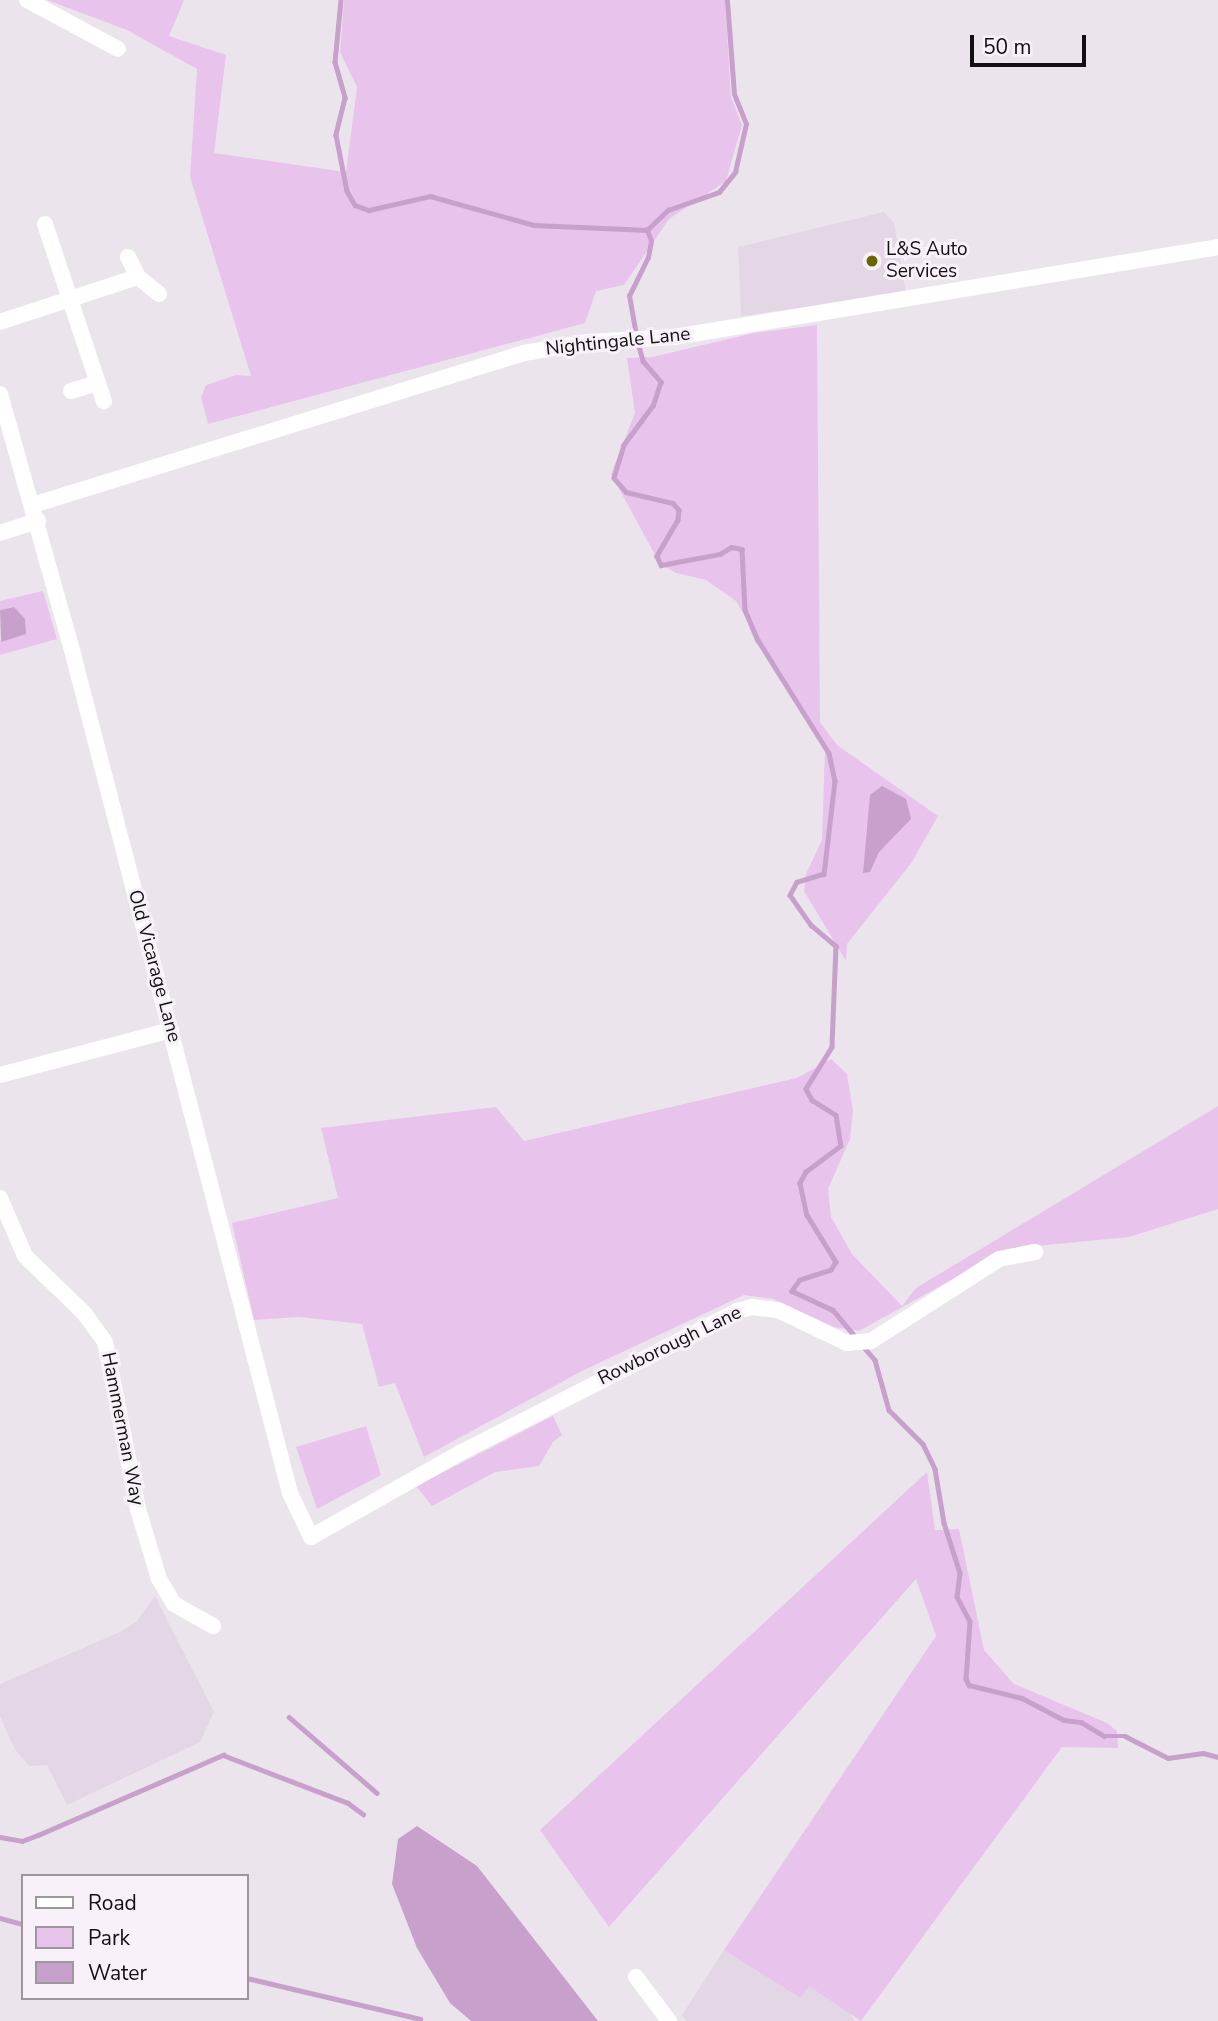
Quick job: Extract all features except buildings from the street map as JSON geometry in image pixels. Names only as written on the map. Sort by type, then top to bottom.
[{"type":"street","points":[[27,0],[118,49]]},
{"type":"street","points":[[45,224],[104,401]]},
{"type":"street","name":"Nightingale Lane","points":[[0,533],[35,513],[524,353],[589,342],[648,340],[1218,247]]},
{"type":"street","points":[[128,257],[138,277],[159,294]]},
{"type":"street","points":[[0,322],[138,277]]},
{"type":"street","points":[[71,391],[98,383]]},
{"type":"street","name":"Old Vicarage Lane","points":[[0,394],[35,513],[290,1493],[311,1537]]},
{"type":"street","points":[[0,1075],[171,1030]]},
{"type":"street","name":"Hammerman Way","points":[[0,1198],[25,1256],[84,1313],[105,1342],[138,1509],[159,1579],[174,1604],[213,1626]]},
{"type":"street","name":"Rowborough Lane","points":[[311,1537],[463,1452],[737,1311],[752,1307],[778,1310],[863,1343],[999,1259],[1035,1252]]},
{"type":"street","points":[[636,1978],[669,2021]]},
{"type":"shaded area","points":[[884,212],[894,223],[906,293],[741,316],[738,247]]},
{"type":"shaded area","points":[[155,1596],[214,1712],[200,1742],[67,1805],[47,1765],[29,1766],[14,1748],[0,1716],[0,1684],[120,1632],[136,1622]]},
{"type":"shaded area","points":[[724,1950],[800,1998],[808,1985],[850,2012],[854,2021],[686,2021],[682,2015]]},
{"type":"green space","points":[[47,0],[184,0],[169,36],[226,55],[214,153],[346,172],[357,87],[340,52],[344,0],[725,0],[731,97],[742,125],[726,181],[669,219],[624,285],[596,291],[585,323],[208,424],[201,397],[206,385],[236,375],[251,376],[190,177],[197,69],[127,30]]},
{"type":"green space","points":[[817,325],[820,722],[837,745],[938,816],[912,862],[847,944],[846,961],[804,891],[806,874],[822,840],[825,749],[736,601],[706,580],[676,573],[660,564],[611,474],[635,413],[627,358],[652,357],[754,333]]},
{"type":"green space","points":[[43,591],[57,639],[0,655],[0,641],[14,607],[0,610],[0,601]]},
{"type":"green space","points":[[831,1059],[847,1074],[853,1111],[850,1139],[828,1189],[831,1217],[852,1254],[902,1306],[916,1288],[1218,1106],[1218,1209],[1129,1237],[1007,1249],[859,1331],[834,1327],[773,1299],[744,1295],[584,1370],[424,1457],[395,1383],[379,1387],[362,1324],[299,1317],[254,1320],[232,1223],[338,1198],[321,1128],[496,1107],[524,1141],[797,1078]]},
{"type":"green space","points":[[553,1416],[562,1435],[553,1442],[539,1466],[495,1472],[432,1506],[416,1486]]},
{"type":"green space","points":[[366,1426],[381,1475],[317,1509],[296,1447]]},
{"type":"green space","points":[[927,1472],[935,1530],[959,1529],[984,1650],[1014,1684],[1107,1723],[1117,1731],[1118,1748],[1062,1747],[861,2021],[809,1986],[800,1998],[724,1950],[936,1636],[916,1579],[609,1927],[540,1830]]},
{"type":"water","points":[[14,607],[25,619],[26,634],[1,642],[0,610]]},
{"type":"water","points":[[882,786],[906,799],[911,819],[879,852],[870,872],[863,873],[870,795]]},
{"type":"water","points":[[417,1826],[477,1866],[598,2021],[471,2021],[450,2003],[417,1948],[392,1884],[398,1839]]},
{"type":"waterway","points":[[341,0],[335,62],[345,98],[336,135],[347,191],[355,205],[369,210],[430,196],[534,225],[647,230]]},
{"type":"waterway","points":[[647,230],[668,210],[719,192],[735,172],[746,124],[734,94],[727,0]]},
{"type":"waterway","points":[[636,335],[629,296],[648,257],[651,241],[647,230]]},
{"type":"waterway","points":[[638,343],[643,361],[661,382],[653,406],[624,445],[614,478],[626,492],[673,503],[679,510],[678,520],[657,556],[661,565],[720,554],[731,547],[742,549],[745,610],[758,640],[829,753],[835,781],[824,874],[797,882],[790,895],[811,925],[836,946],[832,1047],[806,1089],[812,1100],[836,1115],[841,1146],[806,1172],[800,1183],[807,1215],[836,1262],[831,1270],[800,1280],[792,1291],[833,1310],[857,1339]]},
{"type":"waterway","points":[[862,1345],[875,1360],[889,1410],[923,1444],[935,1469],[944,1523],[960,1573],[957,1597],[970,1621],[966,1679],[969,1685],[1022,1698],[1064,1720],[1081,1722],[1104,1736],[1125,1736],[1168,1758],[1203,1753],[1218,1757]]},
{"type":"waterway","points":[[289,1717],[377,1793]]},
{"type":"waterway","points":[[0,1837],[22,1841],[223,1755],[348,1803],[363,1814]]},
{"type":"waterway","points":[[0,1918],[21,1923]]},
{"type":"waterway","points":[[248,1978],[420,2019]]},
{"type":"place","name":"L&S Auto Services","points":[[872,261]]}]
